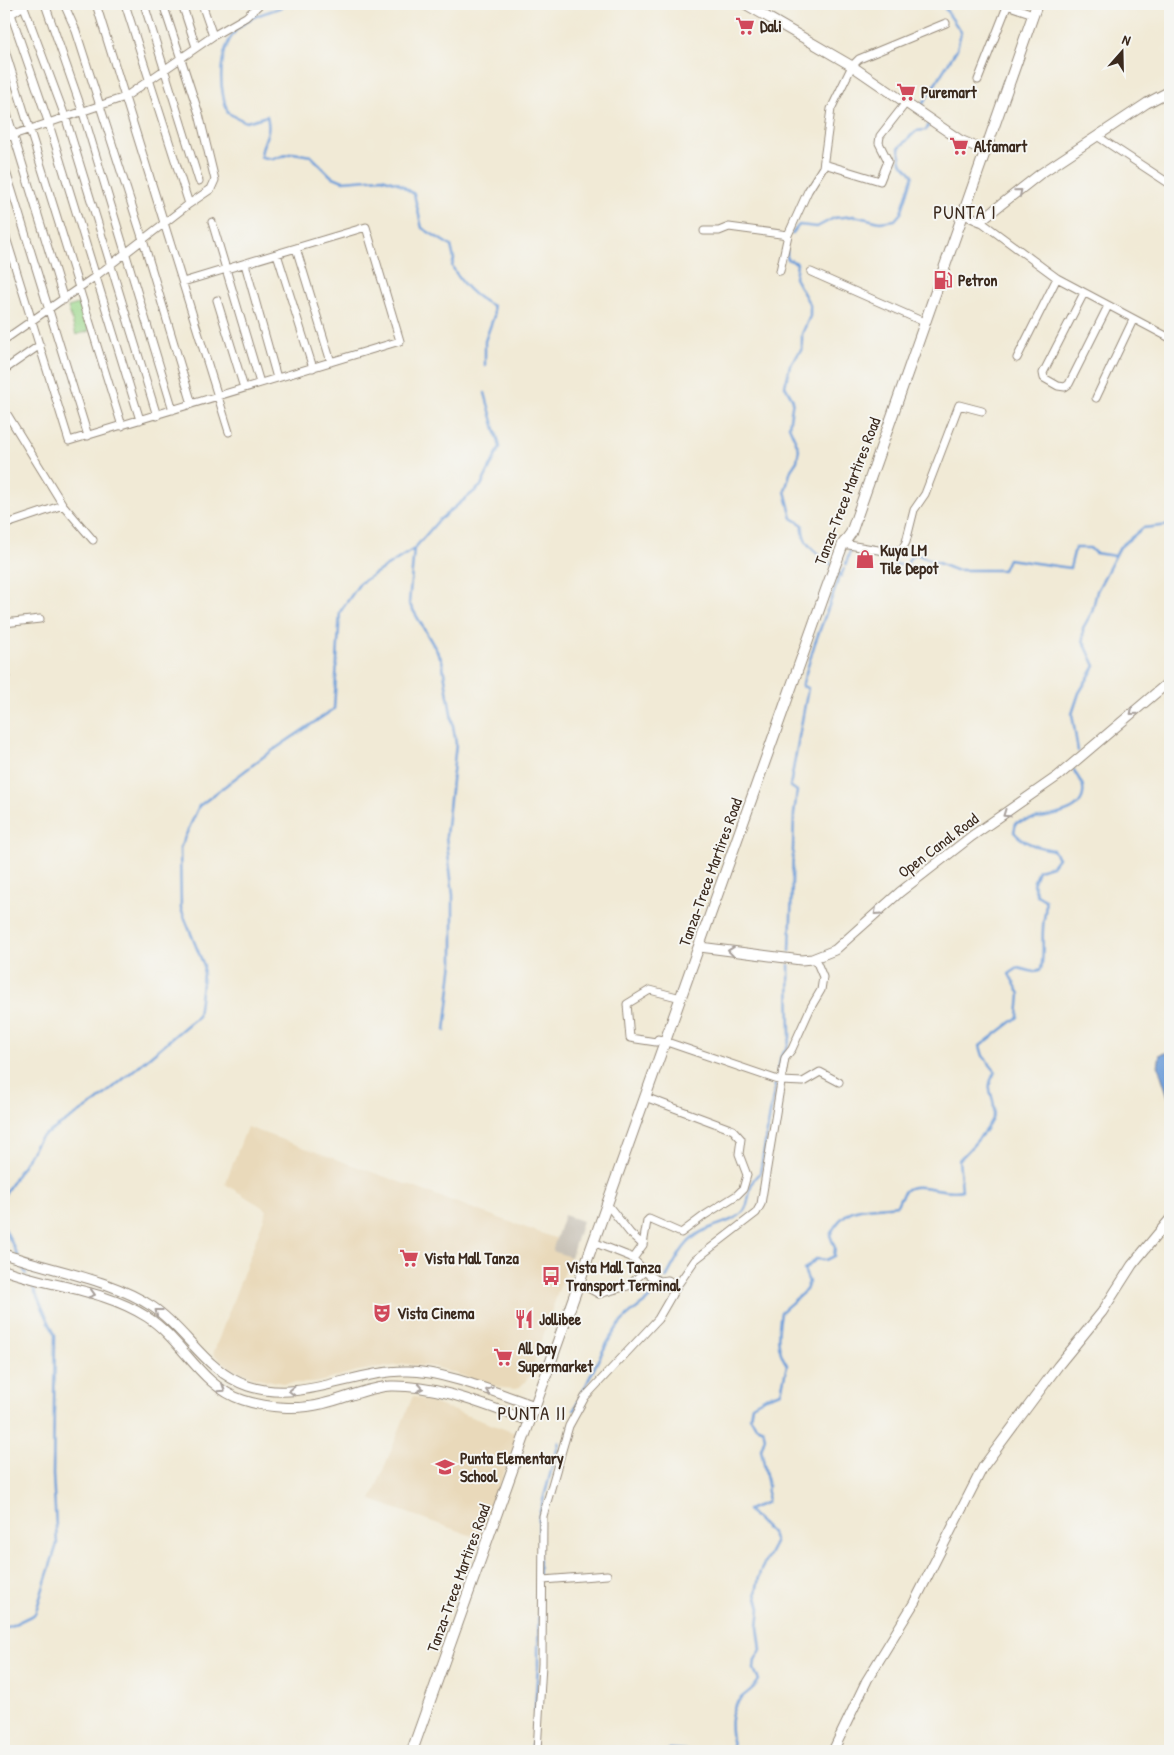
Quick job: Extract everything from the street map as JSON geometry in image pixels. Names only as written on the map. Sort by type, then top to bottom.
[{"type":"main road","name":"Tanza-Trece Martires Road","points":[[412,1751],[839,554],[851,533],[1037,4]]},
{"type":"street","points":[[4,19],[25,4],[66,119],[157,416]]},
{"type":"street","points":[[44,4],[83,113],[173,410]]},
{"type":"street","points":[[64,4],[76,31],[143,240],[192,404]]},
{"type":"street","points":[[96,4],[229,432]]},
{"type":"street","points":[[125,4],[188,204]]},
{"type":"street","points":[[144,4],[199,181]]},
{"type":"street","points":[[4,340],[31,320],[64,300],[188,204],[211,189],[215,180],[201,122],[163,4]]},
{"type":"street","points":[[182,4],[196,48]]},
{"type":"street","points":[[202,4],[213,36]]},
{"type":"street","points":[[4,138],[66,119],[124,97],[213,36],[246,17],[260,4]]},
{"type":"street","points":[[745,4],[852,66],[960,140],[986,151]]},
{"type":"street","points":[[978,80],[1006,4],[1033,14]]},
{"type":"street","points":[[4,6],[11,14],[49,124],[140,420]]},
{"type":"street","points":[[780,271],[788,235],[824,164],[831,109],[852,66],[859,59],[946,23]]},
{"type":"street","points":[[4,47],[122,426]]},
{"type":"street","points":[[980,221],[1040,174],[1147,103],[1170,91]]},
{"type":"street","points":[[4,104],[64,300]]},
{"type":"street","points":[[824,164],[880,181],[888,161],[879,143],[880,136],[905,104]]},
{"type":"street","points":[[1098,136],[1170,184]]},
{"type":"street","points":[[4,165],[88,436]]},
{"type":"street","points":[[964,214],[980,221],[1057,278],[1168,337]]},
{"type":"street","points":[[212,222],[260,383]]},
{"type":"street","points":[[4,231],[68,439],[72,442],[400,341],[366,227],[183,282]]},
{"type":"street","points":[[704,231],[719,231],[729,227],[788,235]]},
{"type":"street","points":[[296,248],[331,362]]},
{"type":"street","points":[[277,254],[313,368]]},
{"type":"street","points":[[245,264],[277,378]]},
{"type":"street","points":[[811,272],[924,322]]},
{"type":"street","points":[[1018,358],[1057,278]]},
{"type":"street","points":[[1084,293],[1043,373],[1044,378],[1058,386],[1064,387],[1069,384],[1108,306]]},
{"type":"street","points":[[217,300],[244,388]]},
{"type":"street","points":[[1096,398],[1133,320]]},
{"type":"street","points":[[4,370],[40,345]]},
{"type":"street","points":[[843,544],[890,552],[902,549],[906,542],[914,510],[925,494],[959,405],[982,411]]},
{"type":"street","points":[[4,411],[63,505],[93,540]]},
{"type":"street","points":[[4,526],[63,505]]},
{"type":"street","points":[[4,622],[40,619]]},
{"type":"street","points":[[4,652],[6,676]]},
{"type":"street","name":"Open Canal Road","points":[[700,947],[800,960],[815,958],[835,950],[900,892],[972,836],[1058,776],[1170,681]]},
{"type":"street","points":[[537,1751],[542,1664],[543,1516],[569,1426],[585,1397],[658,1319],[676,1286],[694,1260],[756,1213],[760,1204],[785,1058],[792,1049],[810,1007],[821,990],[823,978],[815,958]]},
{"type":"street","points":[[680,998],[650,990],[627,1004],[630,1038],[665,1042],[781,1081],[803,1082],[820,1072],[839,1082]]},
{"type":"street","points":[[633,1259],[643,1245],[646,1221],[649,1219],[681,1233],[705,1215],[738,1195],[746,1183],[746,1175],[739,1154],[741,1139],[734,1130],[645,1098]]},
{"type":"street","points":[[607,1204],[630,1233],[643,1245]]},
{"type":"street","points":[[833,1751],[868,1680],[914,1603],[983,1467],[1058,1366],[1102,1312],[1132,1265],[1170,1219]]},
{"type":"street","points":[[593,1242],[633,1259],[659,1281],[668,1280],[676,1286]]},
{"type":"street","points":[[5,1254],[36,1266],[92,1280],[136,1298],[165,1317],[211,1366],[230,1379],[267,1391],[317,1389],[369,1374],[410,1370],[435,1374],[535,1406]]},
{"type":"street","points":[[4,1270],[44,1283],[89,1292],[132,1308],[158,1325],[204,1376],[224,1391],[242,1400],[280,1407],[321,1405],[372,1389],[409,1386],[453,1395],[530,1421]]},
{"type":"street","points":[[579,1284],[599,1294],[628,1286],[645,1271]]},
{"type":"street","points":[[186,1356],[195,1348]]},
{"type":"street","points":[[543,1580],[606,1575]]},
{"type":"shaded area","name":"Vista Mall Tanza","points":[[247,1127],[574,1245],[529,1377],[521,1386],[515,1389],[503,1388],[434,1367],[406,1364],[358,1371],[315,1383],[282,1383],[253,1377],[231,1368],[213,1354],[267,1210],[225,1184]]},
{"type":"shaded area","points":[[564,1215],[582,1221],[571,1257],[552,1251]]},
{"type":"shaded area","name":"Punta Elementary School","points":[[413,1396],[518,1434],[481,1539],[371,1500]]},
{"type":"green space","points":[[82,303],[89,331],[76,335],[68,307]]},
{"type":"water","points":[[1170,1052],[1170,1103],[1158,1066],[1160,1054]]},
{"type":"waterway","points":[[288,4],[252,18],[232,36],[226,47],[221,73],[224,100],[228,113],[246,122],[267,116],[268,133],[261,157],[273,159],[293,153],[311,156],[331,176],[343,181],[382,178],[398,183],[414,194],[422,228],[451,246],[454,259],[452,266],[460,279],[474,294],[493,306],[494,316],[485,341],[485,366]]},
{"type":"waterway","points":[[919,110],[957,49],[961,32],[942,4]]},
{"type":"waterway","points":[[792,234],[799,225],[817,227],[834,218],[854,216],[880,222],[895,220],[901,213],[913,175],[901,162],[899,148],[916,131],[926,130],[930,122]]},
{"type":"waterway","points":[[787,251],[787,259],[797,263],[795,278],[810,305],[810,316],[802,334],[802,349],[790,365],[785,386],[793,400],[789,426],[799,449],[797,461],[791,470],[785,491],[792,518],[803,525],[803,532],[807,543],[832,565]]},
{"type":"waterway","points":[[4,1195],[40,1138],[96,1102],[198,1016],[204,966],[181,909],[180,848],[199,806],[263,757],[334,709],[340,612],[360,583],[414,549],[438,521],[481,486],[500,447],[485,393]]},
{"type":"waterway","points":[[1078,751],[1072,714],[1079,693],[1095,666],[1083,640],[1083,628],[1092,612],[1097,591],[1120,547],[1143,528],[1170,525]]},
{"type":"waterway","points":[[846,564],[851,548],[853,549]]},
{"type":"waterway","points":[[890,555],[895,556],[894,564],[907,566],[909,559],[916,554],[955,570],[1003,570],[1008,559],[1070,568],[1075,548],[1090,548],[1095,553],[1115,556]]},
{"type":"waterway","points":[[414,549],[409,603],[442,660],[456,744],[446,836],[453,895],[453,962],[445,1031]]},
{"type":"waterway","points":[[865,551],[885,554]]},
{"type":"waterway","points":[[841,576],[844,568]]},
{"type":"waterway","points":[[836,569],[839,574],[837,583]]},
{"type":"waterway","points":[[790,951],[794,814],[797,791],[790,786],[808,688],[802,686],[815,643],[837,584]]},
{"type":"waterway","points":[[729,1751],[733,1747],[731,1720],[734,1708],[737,1702],[759,1680],[754,1669],[755,1660],[761,1650],[758,1627],[760,1608],[756,1593],[760,1572],[775,1543],[772,1533],[748,1510],[767,1502],[768,1485],[761,1449],[765,1437],[763,1429],[756,1426],[750,1417],[752,1405],[766,1397],[781,1392],[787,1365],[779,1346],[778,1333],[781,1312],[806,1290],[809,1282],[804,1270],[816,1259],[826,1260],[834,1256],[835,1248],[830,1235],[836,1224],[850,1212],[866,1208],[897,1205],[901,1196],[910,1188],[923,1187],[948,1191],[962,1190],[959,1160],[985,1131],[994,1112],[990,1083],[996,1072],[983,1056],[980,1046],[1018,1017],[1020,994],[1009,974],[1018,968],[1034,972],[1041,969],[1045,900],[1037,895],[1033,884],[1038,870],[1052,866],[1058,858],[1053,850],[1042,848],[1018,836],[1014,832],[1016,823],[1069,811],[1077,805],[1082,797],[1083,787],[1074,770]]},
{"type":"waterway","points":[[778,1073],[781,1056],[787,1048],[790,1038],[789,965]]},
{"type":"waterway","points":[[666,1278],[677,1257],[692,1239],[705,1230],[732,1219],[745,1210],[752,1182],[760,1173],[775,1085]]},
{"type":"waterway","points":[[4,1227],[18,1256]]},
{"type":"waterway","points":[[20,1261],[26,1274]]},
{"type":"waterway","points":[[4,1629],[35,1614],[57,1544],[53,1475],[55,1335],[29,1279]]},
{"type":"waterway","points":[[574,1410],[612,1334],[624,1319],[654,1295],[663,1283]]},
{"type":"waterway","points":[[532,1751],[538,1665],[539,1515],[559,1442]]},
{"type":"waterway","points":[[667,1751],[670,1749],[697,1751]]},
{"type":"place","name":"Dali","points":[[745,26]]},
{"type":"place","name":"Puremart","points":[[906,92]]},
{"type":"place","name":"Alfamart","points":[[959,146]]},
{"type":"place","name":"Petron","points":[[943,280]]},
{"type":"place","name":"Kuya LM Tile Depot","points":[[865,559]]},
{"type":"place","name":"Vista Mall Tanza","points":[[409,1258]]},
{"type":"place","name":"Vista Mall Tanza Transport Terminal","points":[[551,1276]]},
{"type":"place","name":"Vista Cinema","points":[[382,1313]]},
{"type":"place","name":"Jollibee","points":[[524,1319]]},
{"type":"place","name":"All Day Supermarket","points":[[503,1357]]},
{"type":"place","name":"Punta Elementary School","points":[[445,1467]]},
{"type":"district","name":"PUNTA I","points":[[965,212]]},
{"type":"district","name":"PUNTA II","points":[[532,1413]]}]
